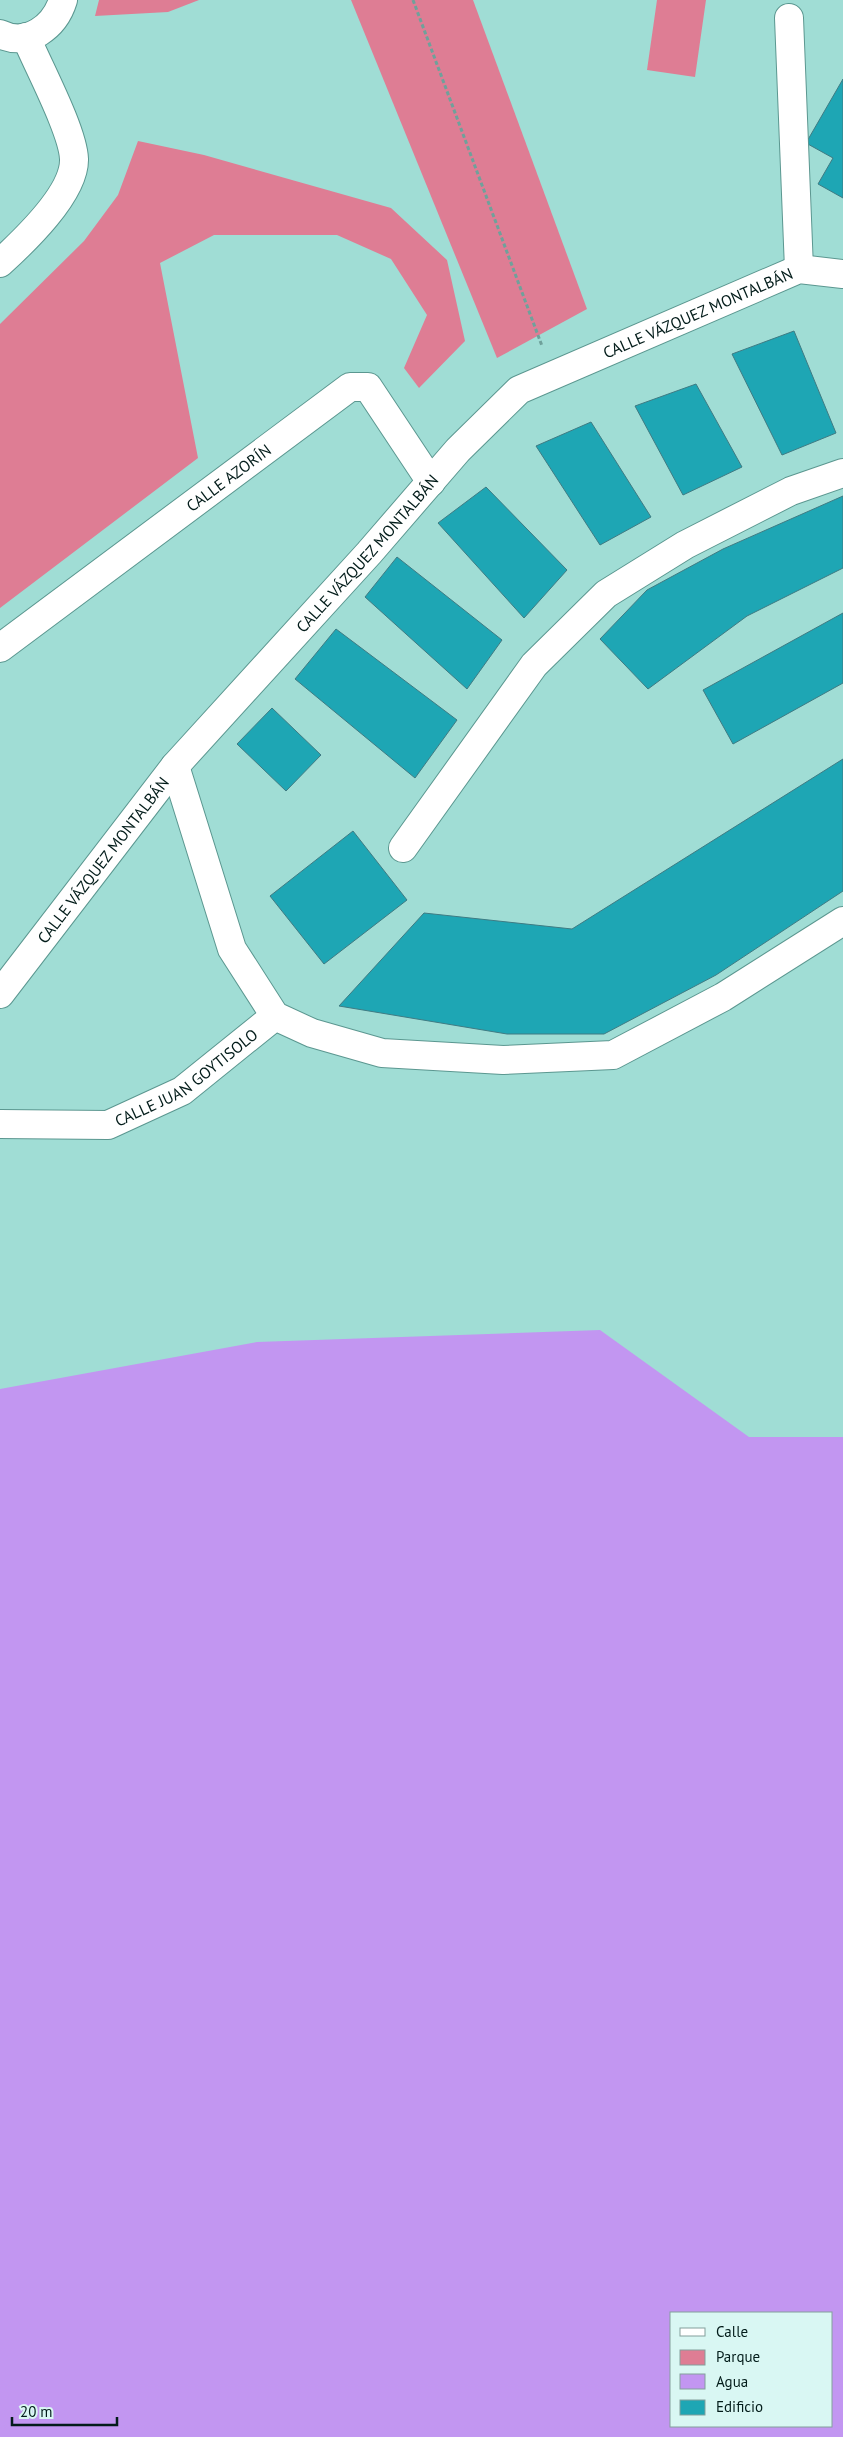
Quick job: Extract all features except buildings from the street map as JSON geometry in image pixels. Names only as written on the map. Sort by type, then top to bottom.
[{"type":"street","points":[[0,263],[33,232],[66,188],[74,160],[66,130],[13,36],[47,28],[58,16],[63,0]]},
{"type":"street","points":[[789,18],[799,269]]},
{"type":"street","name":"CALLE VÁZQUEZ MONTALBÁN","points":[[0,994],[174,766],[369,553],[458,450],[519,390],[799,269],[843,274]]},
{"type":"street","name":"CALLE AZORÍN","points":[[0,648],[350,387],[368,387],[431,482]]},
{"type":"street","points":[[403,848],[534,665],[606,594],[685,545],[791,491],[843,473]]},
{"type":"street","points":[[174,766],[232,949],[274,1016],[312,1033],[382,1053],[503,1060],[613,1055],[723,997],[843,921]]},
{"type":"street","name":"CALLE JUAN GOYTISOLO","points":[[0,1124],[108,1124],[182,1091],[274,1016]]},
{"type":"path","points":[[413,0],[552,375]]},
{"type":"green space","points":[[99,0],[199,0],[168,12],[95,16]]},
{"type":"green space","points":[[351,0],[473,0],[587,309],[497,358]]},
{"type":"green space","points":[[657,0],[706,0],[695,77],[647,70]]},
{"type":"green space","points":[[138,141],[204,155],[391,208],[447,260],[465,341],[419,388],[404,368],[427,315],[391,259],[337,235],[214,235],[160,263],[198,458],[0,608],[0,324],[84,241],[118,195]]},
{"type":"water","points":[[600,1330],[749,1437],[843,1437],[843,2437],[0,2437],[0,1389],[257,1342]]}]
